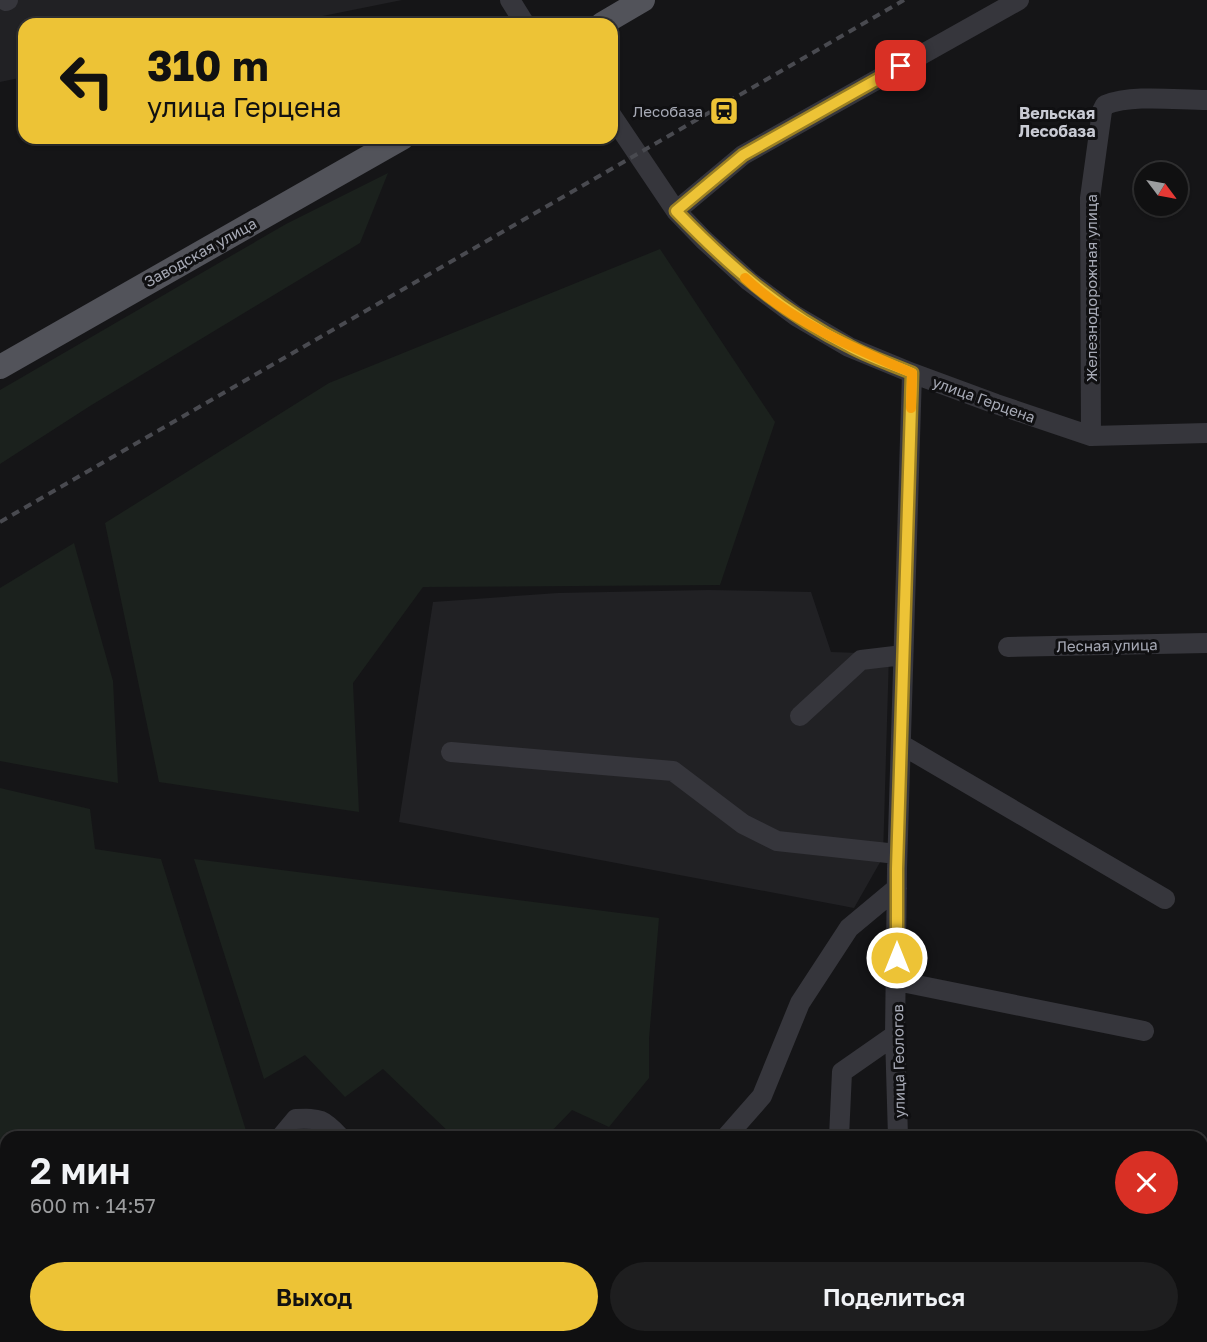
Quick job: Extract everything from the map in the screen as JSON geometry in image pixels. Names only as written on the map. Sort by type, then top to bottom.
[{"type":"main road","points":[[612,18],[643,0]]},
{"type":"main road","name":"Заводская улица","points":[[0,367],[391,144]]},
{"type":"street","points":[[510,0],[521,18]]},
{"type":"street","points":[[676,211],[743,155],[1019,0]]},
{"type":"street","name":"Железнодорожная улица","points":[[1091,436],[1090,198],[1102,111],[1105,105],[1134,100],[1207,100]]},
{"type":"street","name":"улица Герцена","points":[[618,125],[676,211],[749,282],[796,316],[849,347],[912,373],[1091,436],[1207,433]]},
{"type":"street","name":"улица Геологов","points":[[898,1131],[895,1035],[897,854],[912,373]]},
{"type":"street","name":"Лесная улица","points":[[1008,647],[1207,644]]},
{"type":"street","points":[[800,716],[861,660],[903,655]]},
{"type":"street","points":[[902,745],[1165,898]]},
{"type":"street","points":[[451,752],[673,771],[743,824],[777,842],[897,854]]},
{"type":"street","points":[[731,1131],[762,1095],[800,1003],[849,928],[897,888]]},
{"type":"street","points":[[897,981],[1144,1031]]},
{"type":"street","points":[[839,1131],[842,1072],[895,1035]]},
{"type":"street","points":[[286,1131],[296,1119],[311,1118],[326,1122],[334,1131]]},
{"type":"shaded area","points":[[0,0],[402,0],[313,18],[18,18],[18,78],[0,82]]},
{"type":"shaded area","points":[[388,173],[360,243],[90,406],[0,464],[0,390],[286,224]]},
{"type":"shaded area","points":[[660,249],[775,422],[720,585],[423,587],[353,683],[359,812],[159,782],[105,523],[329,383]]},
{"type":"shaded area","points":[[74,543],[113,681],[118,783],[0,761],[0,588]]},
{"type":"shaded area","points":[[709,590],[811,592],[831,652],[889,654],[883,857],[854,908],[399,822],[433,602],[558,593]]},
{"type":"shaded area","points":[[0,788],[90,809],[95,849],[161,859],[246,1131],[0,1131]]},
{"type":"shaded area","points":[[194,859],[659,918],[649,1039],[649,1078],[609,1127],[572,1110],[552,1131],[448,1131],[383,1069],[345,1097],[305,1055],[264,1079]]},
{"type":"railway","points":[[0,522],[904,0]]},
{"type":"slow traffic","points":[[745,278],[796,316],[849,347],[912,373],[911,408]]},
{"type":"place","name":"Лесобаза","points":[[724,111]]},
{"type":"district","name":"Вельская Лесобаза","points":[[1057,122]]},
{"type":"route","points":[[897,958],[897,869],[912,373],[849,347],[796,316],[749,282],[676,211],[743,155],[901,66]]}]
